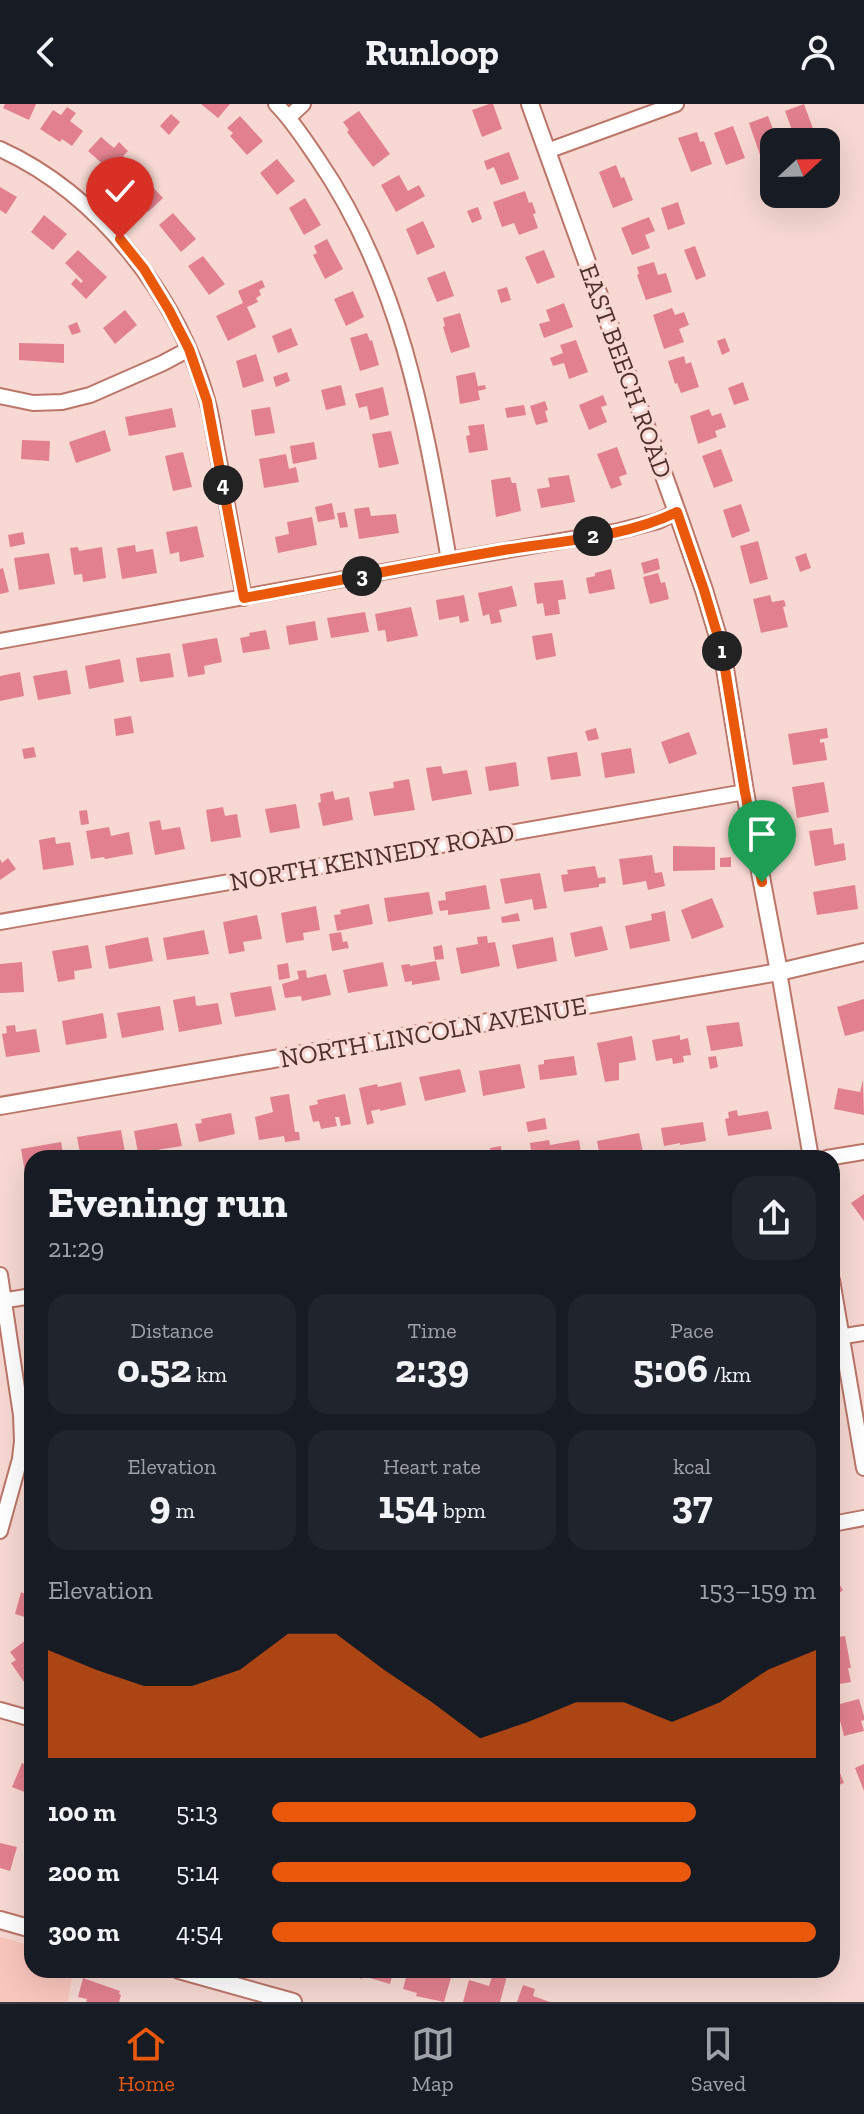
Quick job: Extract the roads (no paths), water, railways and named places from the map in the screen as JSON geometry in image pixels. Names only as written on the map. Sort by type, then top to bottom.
[{"type":"street","points":[[276,104],[289,117],[334,183],[377,266],[406,351],[423,421],[449,560]]},
{"type":"street","points":[[289,117],[303,104]]},
{"type":"street","name":"EAST BEECH ROAD","points":[[530,104],[677,512],[722,650],[810,1150]]},
{"type":"street","points":[[547,151],[676,104]]},
{"type":"street","points":[[0,149],[47,176],[120,239],[144,269],[169,310],[189,349],[207,401],[244,598]]},
{"type":"street","points":[[0,396],[33,403],[62,402],[90,395],[189,349]]},
{"type":"street","points":[[0,641],[619,531],[658,521],[677,512]]},
{"type":"street","name":"NORTH KENNEDY ROAD","points":[[0,922],[745,792]]},
{"type":"street","name":"NORTH LINCOLN AVENUE","points":[[0,1106],[779,972],[864,952]]},
{"type":"street","points":[[840,1156],[864,1152]]},
{"type":"street","points":[[0,1275],[24,1442]]},
{"type":"street","points":[[2,1301],[24,1297]]},
{"type":"street","points":[[840,1337],[864,1333]]},
{"type":"street","points":[[840,1352],[864,1468]]},
{"type":"street","points":[[0,1531],[24,1465]]},
{"type":"street","points":[[840,1522],[864,1518]]},
{"type":"street","points":[[0,1710],[24,1717]]},
{"type":"street","points":[[0,1920],[24,1927]]},
{"type":"street","points":[[208,1978],[293,2002]]}]
